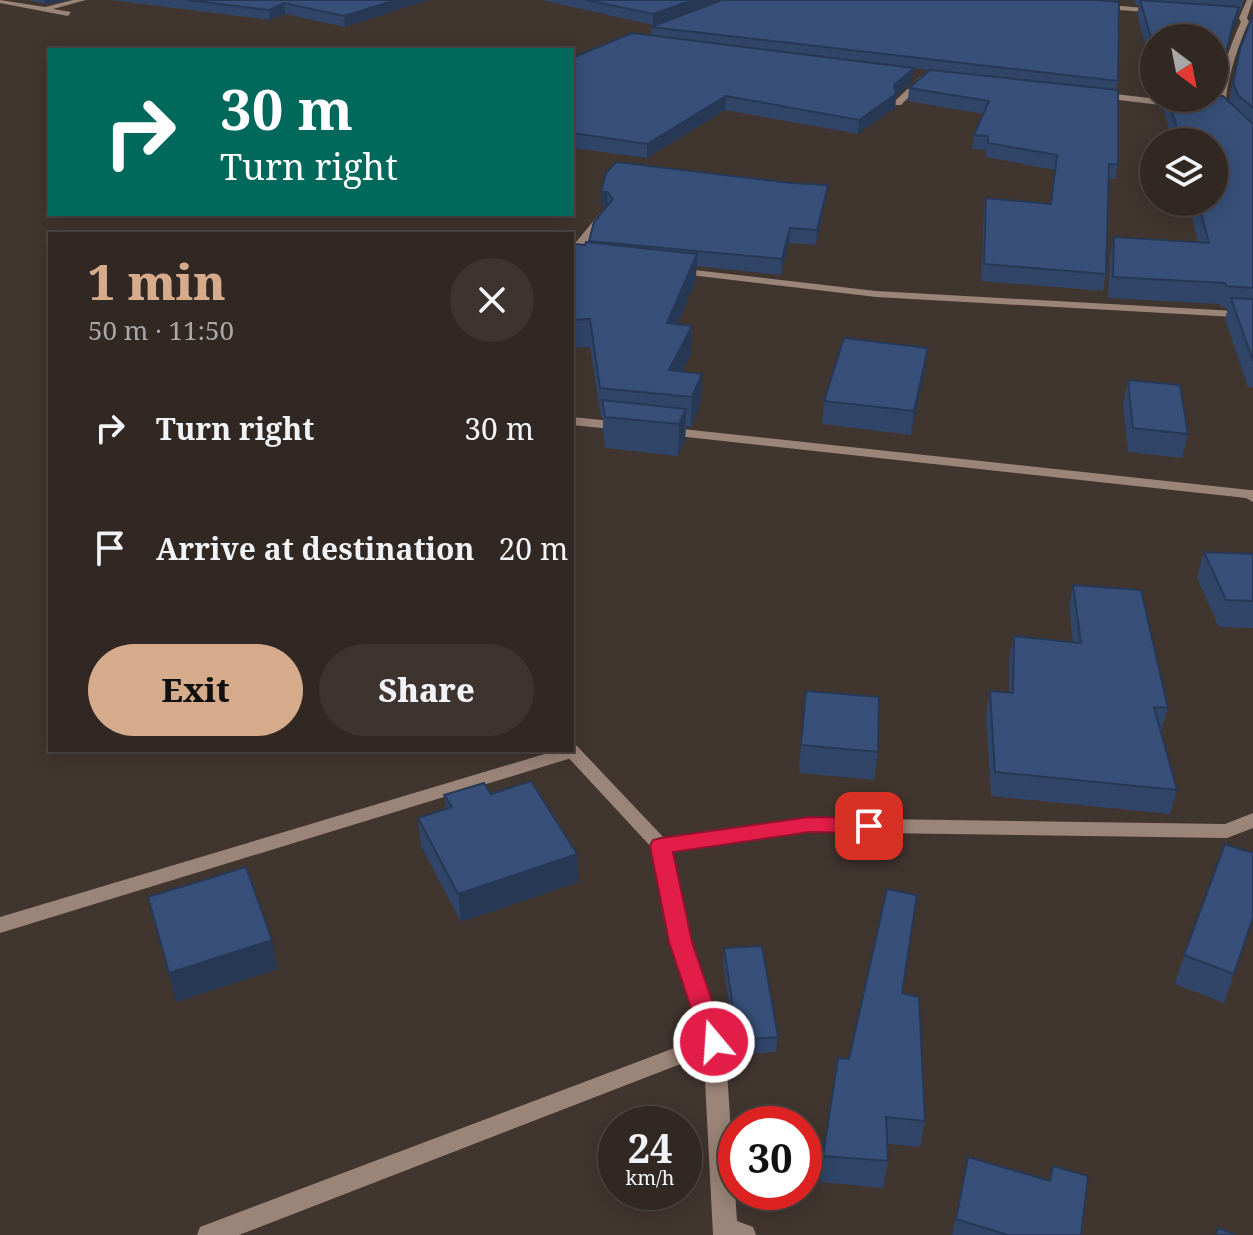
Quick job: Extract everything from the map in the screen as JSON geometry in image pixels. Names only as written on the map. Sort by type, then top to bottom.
[{"type":"street","points":[[44,9],[82,0]]},
{"type":"street","points":[[1228,82],[1236,39],[1247,21],[1251,0]]},
{"type":"street","points":[[0,1],[68,14]]},
{"type":"street","points":[[1081,5],[1172,12]]},
{"type":"street","points":[[1228,17],[1247,21]]},
{"type":"street","points":[[909,75],[941,78]]},
{"type":"street","points":[[898,103],[925,77]]},
{"type":"street","points":[[1082,94],[1140,100]]},
{"type":"street","points":[[1226,112],[1253,139]]},
{"type":"street","points":[[574,254],[606,212]]},
{"type":"street","points":[[574,258],[586,261]]},
{"type":"street","points":[[659,269],[876,294],[1253,315]]},
{"type":"street","points":[[574,421],[635,428]]},
{"type":"street","points":[[651,429],[1250,494],[1253,498]]},
{"type":"street","points":[[0,925],[569,752]]},
{"type":"street","points":[[573,752],[661,846],[681,942],[714,1042],[732,1233]]},
{"type":"street","points":[[661,846],[810,825],[1227,831],[1253,820]]},
{"type":"street","points":[[209,1235],[714,1042]]},
{"type":"building","points":[[187,0],[396,0],[344,16],[284,3],[269,10]]},
{"type":"building","points":[[586,0],[693,0],[653,14]]},
{"type":"building","points":[[722,0],[1119,2],[1118,81],[651,27]]},
{"type":"building","points":[[1140,0],[1239,7],[1228,46],[1228,24],[1147,24]]},
{"type":"building","points":[[1253,14],[1253,108],[1238,95],[1233,83],[1240,49]]},
{"type":"building","points":[[632,33],[914,68],[894,85],[896,94],[859,120],[726,96],[647,144],[574,133],[574,57]]},
{"type":"building","points":[[930,70],[1118,90],[1118,165],[1109,164],[1106,274],[984,264],[986,198],[1051,204],[1057,155],[988,143],[988,136],[974,135],[989,101],[909,88]]},
{"type":"building","points":[[1228,101],[1253,124],[1253,288],[1226,286],[1225,283],[1113,277],[1114,237],[1209,243],[1202,216],[1228,216],[1228,128],[1177,128],[1172,112],[1228,112]]},
{"type":"building","points":[[616,162],[828,185],[817,230],[790,228],[782,259],[589,241],[594,222],[613,199],[607,192],[601,192],[606,173]]},
{"type":"building","points":[[586,242],[697,254],[667,323],[692,326],[669,370],[702,374],[692,397],[600,388],[590,319],[574,320],[574,244],[585,245]]},
{"type":"building","points":[[1231,298],[1253,299],[1253,361]]},
{"type":"building","points":[[844,338],[928,348],[914,411],[824,401]]},
{"type":"building","points":[[1128,380],[1180,385],[1188,434],[1133,428]]},
{"type":"building","points":[[602,400],[686,409],[679,424],[605,417]]},
{"type":"building","points":[[1204,552],[1253,554],[1253,601],[1226,600]]},
{"type":"building","points":[[1073,585],[1141,590],[1168,708],[1154,707],[1177,790],[995,772],[990,691],[1013,693],[1014,636],[1081,643]]},
{"type":"building","points":[[806,691],[879,697],[878,752],[801,745]]},
{"type":"building","points":[[531,781],[577,854],[458,894],[418,818],[452,807],[444,795],[484,783],[491,794]]},
{"type":"building","points":[[1225,844],[1253,853],[1253,917],[1234,974],[1184,955]]},
{"type":"building","points":[[246,867],[272,940],[169,973],[148,897]]},
{"type":"building","points":[[887,889],[917,895],[902,993],[919,997],[925,1121],[886,1117],[888,1161],[823,1156],[838,1058],[849,1059]]},
{"type":"building","points":[[762,946],[778,1037],[738,1040],[724,948]]},
{"type":"building","points":[[968,1157],[1050,1181],[1053,1166],[1088,1176],[1081,1235],[1008,1235],[956,1219]]},
{"type":"building","points":[[1218,1228],[1236,1235],[1216,1235]]},
{"type":"route","points":[[714,1042],[681,942],[661,846],[810,825],[869,826]]}]
